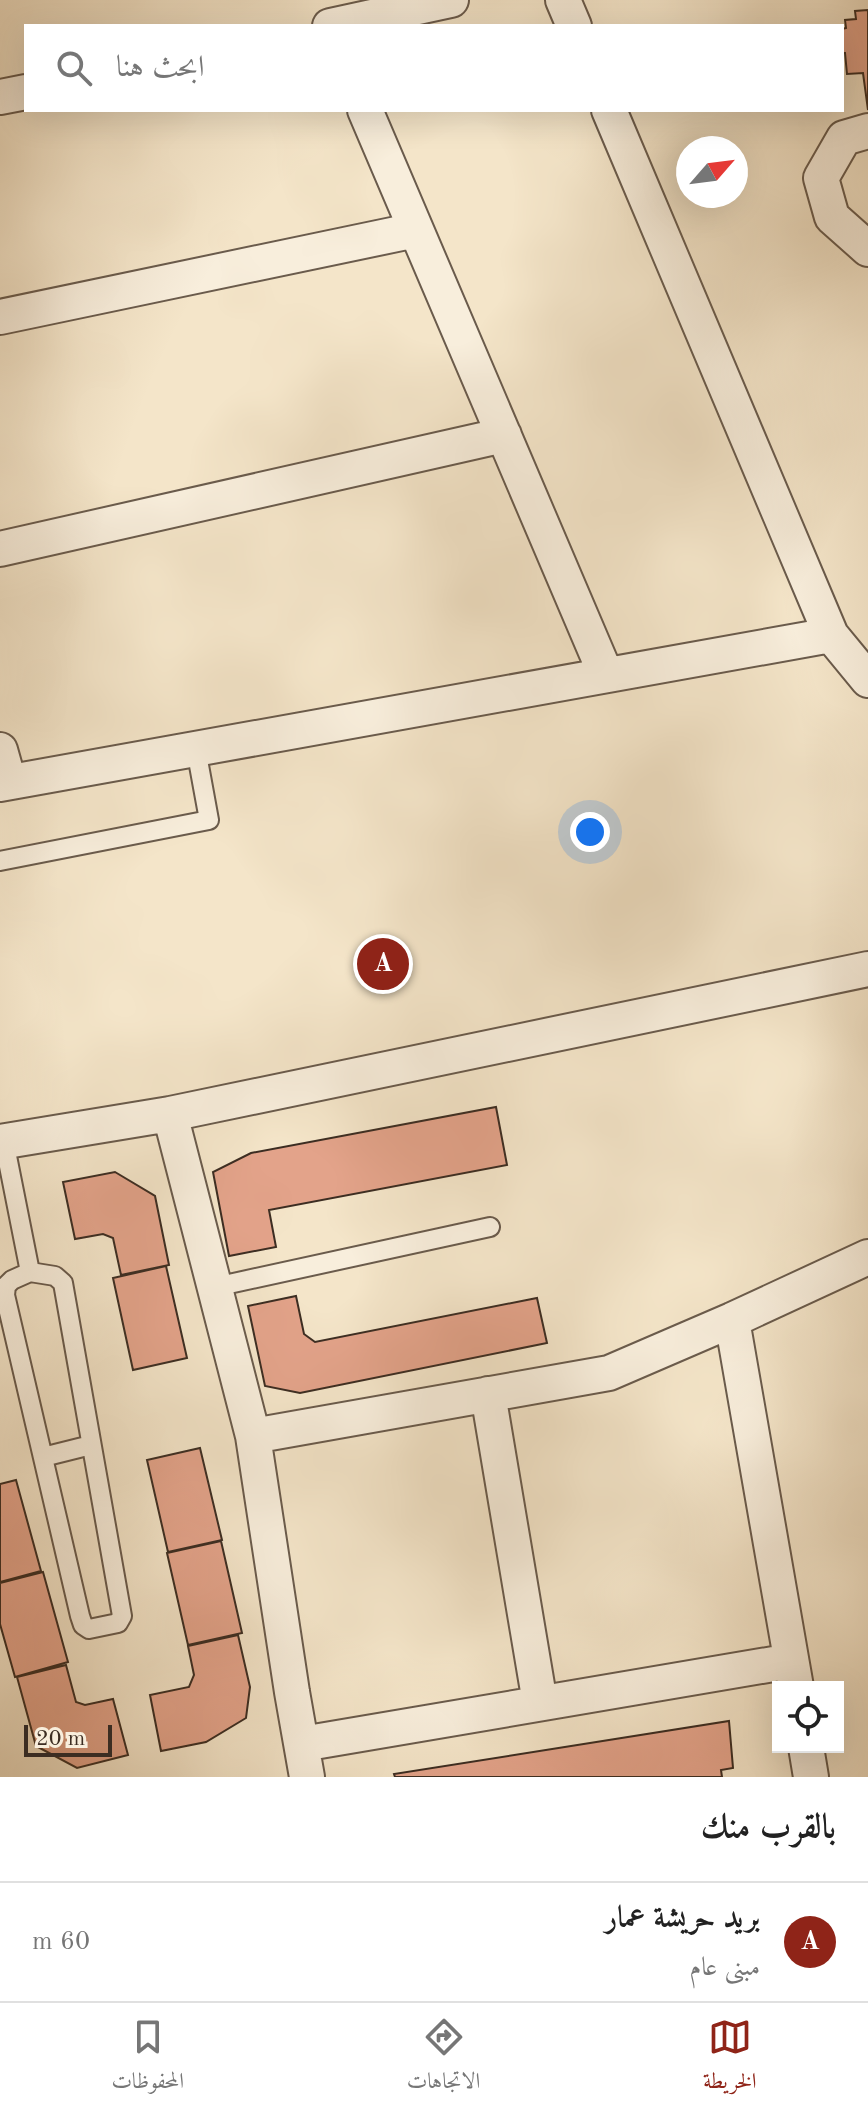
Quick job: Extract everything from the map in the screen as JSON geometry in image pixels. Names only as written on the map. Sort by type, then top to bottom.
[{"type":"street","points":[[339,24],[451,0]]},
{"type":"street","points":[[563,0],[573,24]]},
{"type":"street","points":[[0,97],[24,92]]},
{"type":"street","points":[[366,112],[606,675]]},
{"type":"street","points":[[610,112],[831,635],[868,680]]},
{"type":"street","points":[[868,131],[844,138],[821,178],[832,217],[868,249]]},
{"type":"street","points":[[0,317],[416,230]]},
{"type":"street","points":[[0,549],[504,435]]},
{"type":"street","points":[[3,772],[196,749],[831,635]]},
{"type":"street","points":[[2,1141],[170,1114],[868,969]]},
{"type":"street","points":[[170,1114],[253,1436],[304,1761],[540,1703],[794,1674],[732,1320]]},
{"type":"street","points":[[253,1436],[609,1373],[868,1257]]},
{"type":"street","points":[[488,1394],[540,1703]]},
{"type":"street","points":[[807,1753],[811,1777]]},
{"type":"lane","points":[[0,861],[209,820],[196,749]]},
{"type":"lane","points":[[2,1141],[30,1272]]},
{"type":"lane","points":[[215,1287],[490,1227]]},
{"type":"lane","points":[[30,1272],[55,1276],[63,1283],[122,1616],[118,1623],[89,1629],[83,1625],[5,1295],[6,1286],[12,1280],[30,1272]]},
{"type":"lane","points":[[43,1457],[91,1445]]},
{"type":"building","points":[[868,10],[868,110],[863,73],[847,74],[844,53],[845,20],[856,19],[855,11]]},
{"type":"building","points":[[496,1107],[507,1165],[269,1210],[276,1247],[229,1256],[213,1172],[251,1153]]},
{"type":"building","points":[[115,1172],[155,1196],[169,1265],[121,1275],[113,1238],[103,1234],[75,1239],[63,1182]]},
{"type":"building","points":[[166,1266],[187,1358],[133,1370],[113,1278]]},
{"type":"building","points":[[296,1296],[304,1334],[315,1342],[537,1298],[547,1343],[300,1393],[265,1386],[248,1306]]},
{"type":"building","points":[[200,1448],[222,1540],[168,1552],[147,1460]]},
{"type":"building","points":[[16,1480],[41,1571],[0,1582],[0,1484]]},
{"type":"building","points":[[221,1541],[242,1633],[188,1645],[167,1553]]},
{"type":"building","points":[[43,1572],[68,1662],[15,1677],[0,1624],[0,1583]]},
{"type":"building","points":[[238,1635],[250,1687],[246,1718],[206,1742],[161,1751],[150,1695],[189,1687],[194,1675],[188,1646]]},
{"type":"building","points":[[66,1665],[76,1702],[85,1705],[113,1699],[128,1755],[77,1768],[36,1746],[17,1677]]},
{"type":"building","points":[[729,1721],[733,1768],[721,1770],[722,1777],[395,1777],[394,1774]]},
{"type":"place","name":"بريد حريشة عمار","points":[[383,964]]}]
